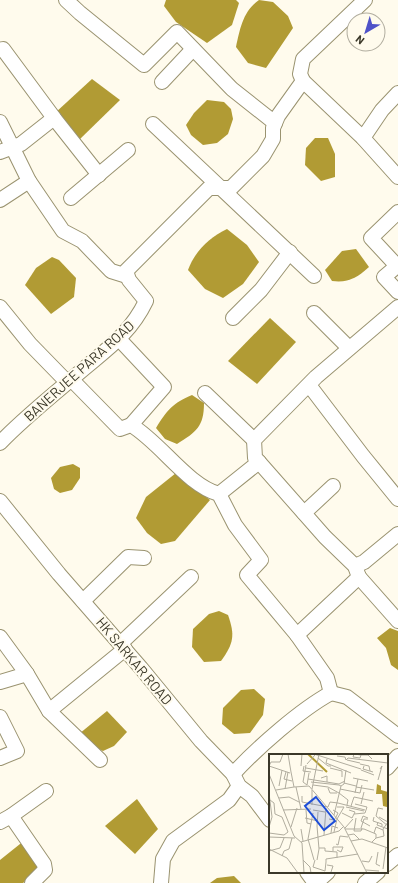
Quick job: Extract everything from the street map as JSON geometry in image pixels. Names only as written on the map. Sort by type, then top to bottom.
[{"type":"street","points":[[66,0],[80,14],[144,65],[177,32],[232,88],[275,123]]},
{"type":"street","points":[[365,0],[303,59],[300,74],[303,81],[363,138],[398,177]]},
{"type":"street","points":[[0,50],[3,48],[54,118],[99,175]]},
{"type":"street","points":[[162,82],[193,50]]},
{"type":"street","points":[[0,122],[6,149],[63,231],[82,241],[111,271],[127,276],[126,271],[134,262],[209,188],[231,188],[263,156],[273,139],[273,128],[278,116],[303,81]]},
{"type":"street","points":[[363,138],[382,110],[398,92]]},
{"type":"street","points":[[6,149],[21,144],[54,118]]},
{"type":"street","points":[[153,124],[314,276]]},
{"type":"street","points":[[71,198],[128,150]]},
{"type":"street","points":[[0,200],[29,181]]},
{"type":"street","points":[[398,212],[371,238],[397,266],[384,277],[398,292]]},
{"type":"street","points":[[233,318],[262,290],[290,252]]},
{"type":"street","name":"BANERJEE PARA ROAD","points":[[0,444],[69,380],[119,339],[138,318],[146,301],[127,276]]},
{"type":"street","points":[[254,440],[316,377],[398,307]]},
{"type":"street","points":[[314,313],[349,348]]},
{"type":"street","points":[[2,314],[30,344],[120,429],[131,425],[164,387],[119,339]]},
{"type":"street","points":[[309,385],[362,456],[398,499]]},
{"type":"street","points":[[205,393],[254,440],[255,458],[357,571],[398,621]]},
{"type":"street","points":[[131,425],[145,433],[194,480],[208,491],[219,494],[235,525],[261,560],[247,574],[297,635],[327,678],[331,693]]},
{"type":"street","points":[[219,494],[259,462]]},
{"type":"street","points":[[304,513],[333,486]]},
{"type":"street","name":"HK SARKAR ROAD","points":[[0,500],[201,742],[252,796],[269,819]]},
{"type":"street","points":[[297,635],[364,562],[398,534]]},
{"type":"street","points":[[83,601],[128,558],[144,558]]},
{"type":"street","points":[[49,711],[122,647],[191,577]]},
{"type":"street","points":[[0,638],[27,674],[49,711],[100,760]]},
{"type":"street","points":[[0,682],[27,674]]},
{"type":"street","points":[[161,883],[163,859],[173,841],[229,800],[236,780],[246,760],[317,701],[331,693],[347,697],[398,736]]},
{"type":"street","points":[[0,717],[18,751],[0,758]]},
{"type":"street","points":[[388,767],[398,756]]},
{"type":"street","points":[[32,883],[45,870],[44,864],[6,819],[46,791]]},
{"type":"street","points":[[388,863],[398,855]]},
{"type":"street","points":[[308,873],[316,883],[327,873]]},
{"type":"street","points":[[365,883],[377,873]]},
{"type":"shaded area","points":[[166,0],[236,0],[239,3],[232,25],[207,43],[176,22],[164,6]]},
{"type":"shaded area","points":[[259,0],[273,2],[288,16],[293,28],[266,68],[248,63],[236,47],[243,21],[249,9]]},
{"type":"shaded area","points":[[92,79],[120,100],[79,140],[55,113]]},
{"type":"shaded area","points":[[207,100],[224,102],[231,109],[233,119],[228,134],[217,143],[203,145],[191,135],[186,125],[194,113]]},
{"type":"shaded area","points":[[315,138],[328,138],[335,154],[335,177],[321,181],[305,165],[306,148]]},
{"type":"shaded area","points":[[227,229],[247,245],[259,262],[243,284],[223,298],[205,289],[188,270],[203,246]]},
{"type":"shaded area","points":[[356,249],[369,267],[352,279],[332,281],[325,270],[342,251]]},
{"type":"shaded area","points":[[52,257],[59,260],[76,278],[74,297],[51,314],[25,285],[36,268]]},
{"type":"shaded area","points":[[270,318],[296,342],[257,384],[228,361]]},
{"type":"shaded area","points":[[192,395],[204,403],[204,411],[198,428],[177,444],[165,439],[156,428],[175,404]]},
{"type":"shaded area","points":[[73,464],[80,468],[80,478],[72,490],[60,493],[54,489],[51,478],[60,467]]},
{"type":"shaded area","points":[[176,473],[210,500],[175,541],[161,544],[147,533],[136,518],[146,497]]},
{"type":"shaded area","points":[[219,611],[228,615],[232,628],[231,644],[221,661],[204,662],[192,647],[193,629],[209,614]]},
{"type":"shaded area","points":[[390,628],[398,631],[398,670],[391,665],[386,648],[377,638]]},
{"type":"shaded area","points":[[254,689],[265,699],[263,715],[250,733],[234,734],[222,724],[223,708],[241,690]]},
{"type":"shaded area","points":[[107,711],[127,732],[114,746],[103,751],[90,745],[79,734]]},
{"type":"shaded area","points":[[137,799],[158,829],[135,854],[105,826]]},
{"type":"shaded area","points":[[25,840],[44,865],[23,883],[0,883],[0,860]]},
{"type":"shaded area","points":[[234,876],[241,883],[210,883],[217,878]]}]
